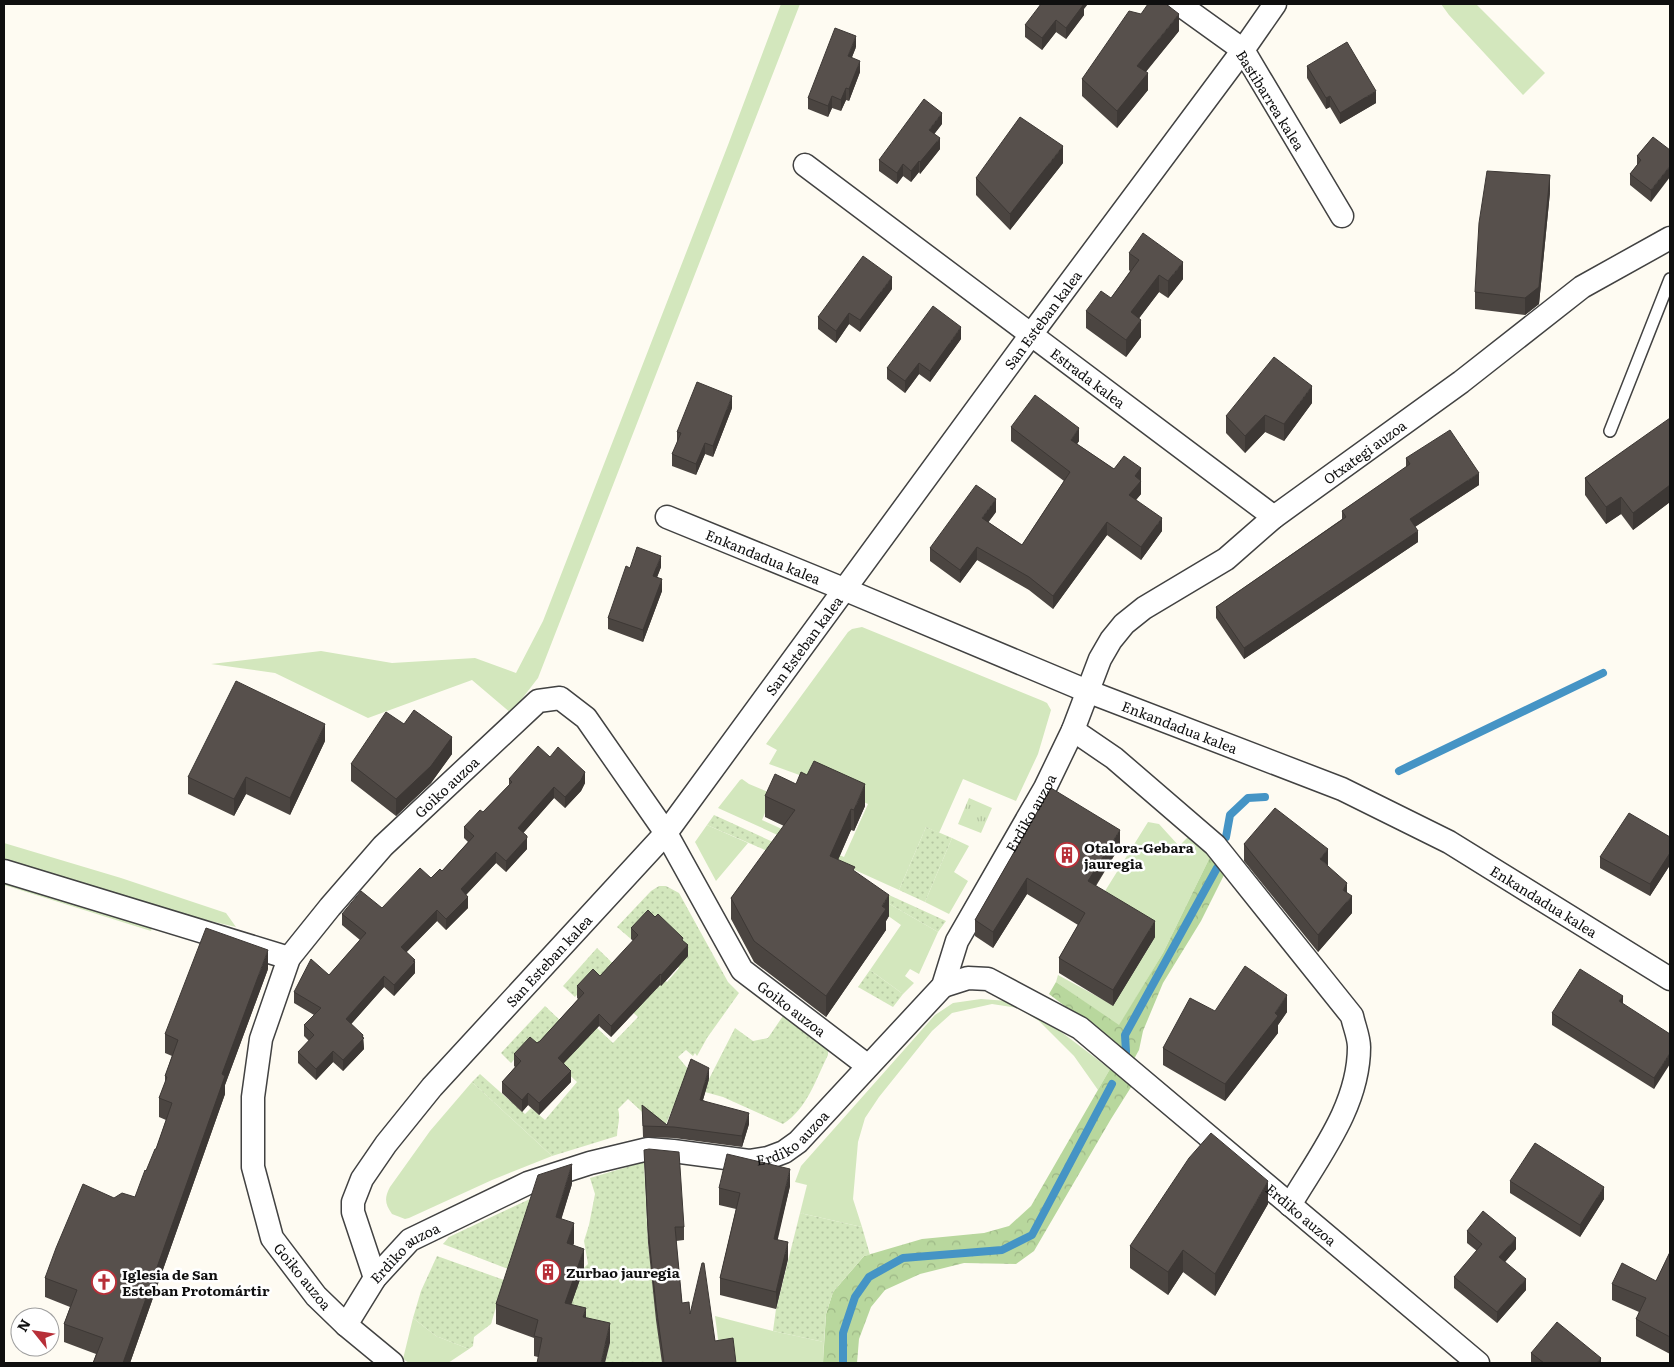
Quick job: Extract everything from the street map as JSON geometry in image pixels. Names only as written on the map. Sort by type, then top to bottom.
[{"type":"street","name":"Bastibarrea kalea","points":[[1179,4],[1243,50],[1342,216]]},
{"type":"street","name":"San Esteban kalea","points":[[375,1278],[353,1212],[353,1202],[362,1179],[386,1144],[432,1087],[666,833],[1275,4]]},
{"type":"street","name":"Estrada kalea","points":[[805,165],[1030,336],[1274,517]]},
{"type":"street","name":"Otxategi auzoa","points":[[1087,691],[1100,659],[1111,640],[1124,624],[1144,608],[1226,559],[1274,517],[1461,382],[1582,288],[1670,238]]},
{"type":"street","name":"Enkandadua kalea","points":[[667,517],[1087,691],[1342,789],[1449,842],[1670,979]]},
{"type":"street","name":"Erdiko auzoa","points":[[346,1325],[375,1278],[410,1240],[528,1183],[590,1163],[648,1149],[749,1161],[768,1158],[784,1152],[798,1142],[943,986],[958,941],[1045,788],[1073,730],[1087,691]]},
{"type":"street","name":"Goiko auzoa","points":[[392,1363],[346,1325],[316,1296],[272,1238],[253,1167],[253,1097],[261,1039],[289,958],[383,846],[538,701],[560,698],[586,718],[666,833],[742,970],[868,1066]]},
{"type":"street","points":[[1073,730],[1114,758],[1215,845],[1352,1016],[1359,1045],[1355,1080],[1342,1116],[1290,1205]]},
{"type":"street","points":[[4,870],[289,958]]},
{"type":"street","name":"Erdiko auzoa","points":[[943,986],[968,978],[988,979],[1080,1028],[1478,1363]]},
{"type":"lane","points":[[1610,431],[1670,279]]},
{"type":"green space","points":[[781,4],[800,4],[538,678],[511,713],[472,680],[368,718],[275,673],[211,664],[321,651],[392,663],[475,658],[516,673],[543,621]]},
{"type":"green space","points":[[1441,4],[1476,4],[1545,73],[1523,95]]},
{"type":"green space","points":[[862,627],[1043,701],[1047,703],[1051,710],[1038,754],[1016,801],[963,779],[939,833],[926,827],[899,890],[718,808],[742,779],[773,794],[762,820],[844,857],[868,804],[816,781],[769,764],[777,750],[766,744],[848,632]]},
{"type":"green space","points":[[969,798],[992,808],[981,833],[958,824]]},
{"type":"green space","points":[[714,815],[946,921],[938,932],[886,902],[707,825]]},
{"type":"green space","points":[[1148,822],[1159,824],[1179,846],[1191,834],[1211,855],[1163,953],[1119,1026],[1056,982],[1058,975],[1113,1005],[1087,920]]},
{"type":"green space","points":[[707,825],[748,843],[716,881],[695,842]]},
{"type":"green space","points":[[926,827],[952,838],[925,902],[899,890]]},
{"type":"green space","points":[[952,838],[969,846],[954,872],[968,881],[949,914],[925,902]]},
{"type":"green space","points":[[4,843],[121,878],[226,913],[236,927],[159,909],[4,861]]},
{"type":"green space","points":[[1211,855],[1226,871],[1201,921],[1163,983],[1143,1031],[1139,1050],[1134,1059],[1049,994],[1056,982],[1119,1025],[1163,953]]},
{"type":"green space","points":[[4,877],[154,924],[151,931],[4,885]]},
{"type":"green space","points":[[659,886],[666,886],[679,893],[728,982],[739,993],[707,1038],[697,1056],[695,1053],[693,1056],[686,1050],[678,1057],[689,1070],[663,1131],[628,1099],[618,1109],[617,1136],[552,1156],[472,1082],[480,1074],[525,1114],[531,1108],[545,1120],[577,1082],[540,1047],[529,1043],[511,1063],[501,1053],[545,1006],[565,1025],[597,1028],[613,1043],[638,1017],[604,985],[592,979],[575,997],[563,986],[597,948],[636,986],[657,988],[667,982],[679,968],[648,922],[631,939],[617,927],[651,891]]},
{"type":"green space","points":[[853,891],[886,902],[938,932],[919,974],[910,969],[905,976],[914,983],[903,994],[870,970],[901,925]]},
{"type":"green space","points":[[870,970],[903,994],[893,1007],[858,987]]},
{"type":"green space","points":[[981,999],[1008,1001],[1031,1009],[1110,1069],[1098,1090],[1074,1056],[1039,1021],[1018,1008],[992,1004],[952,1013],[932,1031],[879,1097],[865,1118],[858,1142],[853,1199],[862,1227],[800,1213],[807,1185],[795,1182],[801,1166],[935,1015],[953,1003]]},
{"type":"green space","points":[[785,1013],[828,1050],[828,1055],[810,1093],[791,1118],[783,1124],[723,1097],[705,1092],[709,1079],[735,1028],[753,1041],[768,1038]]},
{"type":"green space","points":[[1110,1069],[1133,1084],[1034,1251],[1016,1264],[964,1263],[920,1274],[885,1290],[871,1307],[859,1339],[857,1363],[823,1363],[826,1314],[833,1292],[864,1256],[922,1239],[984,1233],[1009,1226],[1031,1206]]},
{"type":"green space","points":[[472,1082],[552,1156],[492,1180],[409,1218],[405,1219],[392,1214],[386,1201],[390,1187],[430,1131]]},
{"type":"green space","points":[[644,1162],[648,1243],[662,1363],[605,1363],[610,1343],[556,1295],[588,1264],[584,1241],[595,1194],[590,1178]]},
{"type":"green space","points":[[532,1198],[508,1269],[443,1244],[449,1237]]},
{"type":"green space","points":[[800,1213],[862,1227],[870,1255],[864,1256],[833,1292],[826,1314],[824,1342],[773,1331],[776,1309]]},
{"type":"green space","points":[[437,1256],[504,1280],[491,1324],[474,1337],[473,1346],[469,1349],[436,1336],[413,1318],[421,1291]]},
{"type":"green space","points":[[715,1316],[824,1342],[823,1363],[734,1363],[720,1354]]},
{"type":"green space","points":[[413,1318],[436,1336],[469,1349],[448,1363],[409,1363],[403,1359]]},
{"type":"building","points":[[1041,4],[1084,4],[1066,28],[1056,20],[1042,38],[1025,25]]},
{"type":"building","points":[[1148,4],[1166,4],[1179,14],[1137,66],[1148,73],[1117,111],[1082,79],[1129,11],[1141,14]]},
{"type":"building","points":[[835,28],[856,36],[848,56],[860,61],[849,89],[846,88],[841,100],[832,96],[828,106],[808,98]]},
{"type":"building","points":[[1347,42],[1376,91],[1340,113],[1330,96],[1326,98],[1307,66]]},
{"type":"building","points":[[924,99],[942,113],[929,130],[940,138],[911,171],[903,164],[897,173],[879,160]]},
{"type":"building","points":[[1020,117],[1063,146],[1010,214],[976,178]]},
{"type":"building","points":[[1653,137],[1670,150],[1670,166],[1651,190],[1630,174],[1641,160],[1637,156]]},
{"type":"building","points":[[1487,171],[1550,175],[1539,287],[1525,298],[1475,292],[1479,223]]},
{"type":"building","points":[[1143,233],[1183,262],[1168,281],[1159,275],[1131,312],[1141,320],[1126,340],[1086,311],[1101,291],[1111,298],[1139,260],[1129,253]]},
{"type":"building","points":[[863,256],[892,277],[860,320],[849,313],[836,331],[818,317]]},
{"type":"building","points":[[933,306],[961,327],[930,371],[919,363],[905,381],[887,368]]},
{"type":"building","points":[[1274,357],[1312,386],[1284,424],[1265,415],[1245,436],[1226,416]]},
{"type":"building","points":[[697,382],[732,396],[713,446],[705,443],[696,464],[672,454],[681,433],[677,432]]},
{"type":"building","points":[[1035,395],[1079,428],[1071,440],[1114,469],[1124,456],[1141,468],[1135,476],[1141,481],[1129,495],[1162,518],[1141,547],[1107,522],[1053,596],[1029,577],[977,547],[960,570],[930,548],[976,485],[996,499],[982,518],[1022,545],[1070,472],[1011,427]]},
{"type":"building","points":[[1670,418],[1670,485],[1633,513],[1621,497],[1606,507],[1585,478]]},
{"type":"building","points":[[1450,430],[1479,473],[1410,519],[1418,531],[1244,648],[1216,607],[1346,517],[1342,511],[1410,464],[1406,458]]},
{"type":"building","points":[[637,547],[661,556],[653,576],[662,579],[643,630],[608,618],[626,566],[630,568]]},
{"type":"building","points":[[236,681],[325,724],[290,798],[246,777],[234,799],[188,777]]},
{"type":"building","points":[[414,710],[452,737],[431,766],[396,799],[351,764],[386,712],[404,724]]},
{"type":"building","points":[[538,746],[550,757],[558,747],[585,772],[581,780],[565,797],[554,787],[518,828],[527,838],[506,861],[496,852],[461,889],[468,897],[446,919],[437,910],[401,947],[415,962],[394,985],[384,976],[346,1019],[364,1038],[343,1060],[333,1051],[316,1069],[298,1052],[314,1035],[304,1025],[321,1008],[294,992],[311,959],[329,975],[366,933],[342,914],[361,891],[382,908],[420,868],[431,878],[440,869],[442,871],[474,836],[464,827],[480,810],[483,812],[512,782],[509,779]]},
{"type":"building","points":[[814,761],[865,784],[854,810],[851,809],[830,856],[855,867],[853,870],[889,895],[882,906],[886,909],[826,996],[754,941],[731,898],[795,810],[765,796],[775,774],[796,784],[801,772],[807,775]]},
{"type":"building","points":[[1051,788],[1120,830],[1088,881],[1155,921],[1113,990],[1059,958],[1085,913],[1027,878],[993,932],[975,920]]},
{"type":"building","points":[[1275,808],[1328,849],[1320,859],[1347,883],[1343,890],[1352,896],[1318,935],[1244,844]]},
{"type":"building","points":[[1629,813],[1670,837],[1670,853],[1650,884],[1600,857]]},
{"type":"building","points":[[648,910],[655,917],[658,914],[688,945],[611,1026],[599,1014],[558,1058],[571,1071],[539,1103],[528,1093],[522,1100],[502,1082],[521,1061],[514,1054],[530,1037],[537,1043],[540,1041],[584,993],[577,986],[593,969],[600,976],[638,935],[631,928]]},
{"type":"building","points":[[206,928],[268,950],[222,1074],[225,1076],[123,1363],[93,1363],[103,1338],[64,1324],[77,1290],[45,1278],[83,1184],[114,1198],[122,1193],[135,1197],[145,1170],[156,1149],[172,1103],[159,1098],[178,1040],[165,1034]]},
{"type":"building","points":[[1245,966],[1287,995],[1275,1013],[1278,1016],[1225,1084],[1163,1048],[1190,998],[1215,1011]]},
{"type":"building","points":[[1580,969],[1623,996],[1619,1001],[1670,1034],[1670,1053],[1654,1078],[1552,1013]]},
{"type":"building","points":[[691,1059],[709,1068],[700,1100],[749,1113],[742,1136],[674,1127],[643,1126],[642,1105],[667,1125]]},
{"type":"building","points":[[1211,1133],[1268,1181],[1215,1274],[1183,1250],[1168,1272],[1130,1246],[1189,1158]]},
{"type":"building","points":[[1535,1143],[1604,1187],[1580,1225],[1510,1181]]},
{"type":"building","points":[[644,1150],[679,1152],[684,1227],[675,1227],[682,1303],[689,1302],[690,1314],[702,1263],[704,1263],[715,1341],[733,1338],[736,1363],[664,1363],[648,1229]]},
{"type":"building","points":[[727,1154],[790,1169],[774,1239],[788,1242],[776,1292],[720,1278],[740,1193],[719,1188]]},
{"type":"building","name":"Zurbao jauregia","points":[[572,1164],[556,1217],[574,1223],[567,1243],[584,1249],[565,1303],[586,1308],[583,1317],[610,1323],[601,1363],[537,1363],[542,1338],[534,1336],[538,1320],[496,1304],[538,1175]]},
{"type":"building","points":[[1483,1211],[1516,1238],[1499,1257],[1526,1279],[1497,1312],[1454,1277],[1482,1244],[1467,1231]]},
{"type":"building","points":[[1670,1252],[1670,1337],[1636,1319],[1646,1298],[1612,1284],[1622,1263],[1656,1281]]},
{"type":"building","points":[[1557,1322],[1601,1358],[1597,1363],[1544,1363],[1531,1353]]},
{"type":"waterway","points":[[1399,771],[1603,673]]},
{"type":"waterway","points":[[1226,837],[1230,815],[1248,798],[1265,797]]},
{"type":"waterway","points":[[1126,1052],[1125,1035],[1217,868]]},
{"type":"waterway","points":[[843,1363],[843,1333],[855,1297],[869,1277],[903,1258],[1002,1250],[1032,1235],[1112,1084]]},
{"type":"place","name":"Otalora-Gebara jauregia","points":[[1067,855]]},
{"type":"place","name":"Zurbao jauregia","points":[[548,1272]]},
{"type":"place","name":"Iglesia de San Esteban Protomártir","points":[[104,1282]]}]
